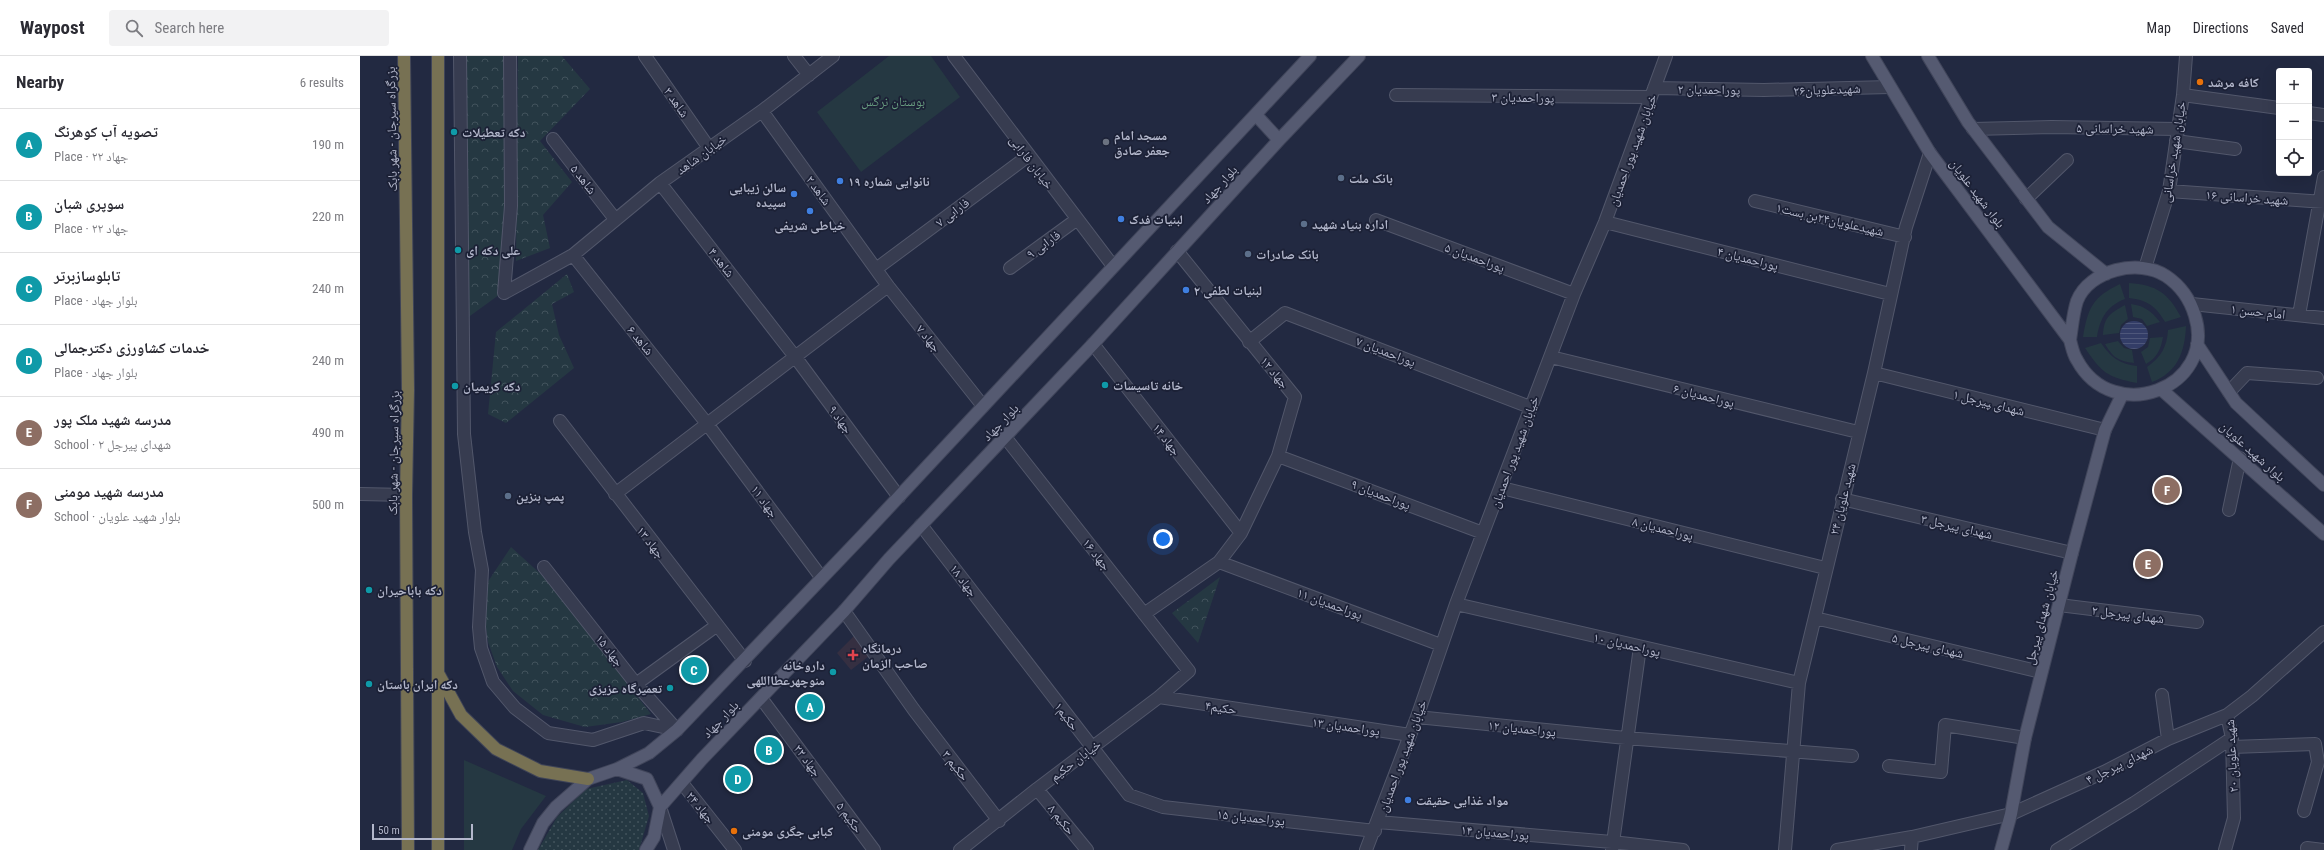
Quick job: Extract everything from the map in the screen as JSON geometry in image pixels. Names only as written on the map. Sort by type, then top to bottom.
[{"type":"highway","name":"بزرگراه سیرجان - شهر بابک","points":[[404,56],[408,390],[406,495],[408,850]]},
{"type":"highway","points":[[438,56],[438,850]]},
{"type":"highway","points":[[438,672],[461,715],[496,749],[540,771],[588,779]]},
{"type":"main road","name":"بلوار جهاد","points":[[588,779],[617,769],[649,753],[677,730],[745,661],[821,577],[899,497],[1310,56]]},
{"type":"main road","name":"بلوار جهاد","points":[[660,807],[702,759],[844,611],[889,559],[1093,344],[1278,140],[1359,56]]},
{"type":"main road","name":"بلوار شهید علویان","points":[[1872,56],[1930,153],[2070,340]]},
{"type":"main road","points":[[1928,56],[1973,128],[2048,227],[2106,274]]},
{"type":"main road","points":[[1256,115],[1278,140]]},
{"type":"main road","points":[[2125,268],[2145,268],[2164,275],[2180,288],[2192,304],[2198,323],[2197,344],[2190,362],[2182,373],[2162,390],[2142,396],[2122,395],[2103,388],[2088,376],[2076,360],[2070,340],[2077,301],[2089,285],[2106,274],[2125,268]]},
{"type":"main road","name":"بلوار شهید علویان","points":[[2197,344],[2236,403],[2324,485]]},
{"type":"main road","name":"بلوار شهید علویان","points":[[2162,390],[2324,534]]},
{"type":"main road","name":"خیابان شهدای پیرجل","points":[[2001,850],[2011,814],[2025,738],[2072,553],[2105,430],[2122,395]]},
{"type":"main road","points":[[617,769],[647,779],[660,807],[654,837],[646,850]]},
{"type":"main road","points":[[530,850],[543,823],[556,807],[588,779]]},
{"type":"street","points":[[460,56],[464,434],[475,532],[482,570],[479,627],[481,648],[493,682],[515,708],[548,733],[593,740],[644,723],[677,730]]},
{"type":"street","name":"خیابان شاهد","points":[[510,56],[511,206],[504,293],[573,255],[660,183],[762,111],[833,56]]},
{"type":"street","name":"شاهد ۳","points":[[645,56],[709,148]]},
{"type":"street","points":[[794,56],[809,75]]},
{"type":"street","name":"خیابان فارابی","points":[[954,56],[1076,220],[1113,266]]},
{"type":"street","name":"خیابان شهید پور احمدیان","points":[[1366,850],[1417,717],[1456,604],[1502,488],[1530,407],[1574,294],[1605,222],[1666,56]]},
{"type":"street","name":"خیابان شهید خراسانی","points":[[2145,268],[2169,191],[2183,95],[2186,56]]},
{"type":"street","name":"شهیدعلویان۲۶","points":[[1764,90],[1890,87]]},
{"type":"street","name":"پوراحمدیان ۲","points":[[1652,93],[1764,90]]},
{"type":"street","name":"پوراحمدیان ۳","points":[[1396,95],[1652,93]]},
{"type":"street","points":[[2183,95],[2276,108]]},
{"type":"street","name":"شاهد ۲","points":[[762,111],[876,269]]},
{"type":"street","points":[[2312,113],[2323,115]]},
{"type":"street","name":"شهید خراسانی ۵","points":[[1973,128],[2052,127],[2177,135],[2235,149]]},
{"type":"street","name":"شاهد ۵","points":[[554,139],[615,219]]},
{"type":"street","name":"شهید علویان ۲۴","points":[[1785,850],[1798,683],[1815,618],[1825,568],[1858,432],[1874,374],[1890,294],[1905,237],[1906,227],[1930,153]]},
{"type":"street","name":"فارابی ۷","points":[[876,269],[1028,156]]},
{"type":"street","points":[[2026,199],[2067,160]]},
{"type":"street","points":[[2299,315],[2322,202],[2324,177]]},
{"type":"street","name":"شاهد ۴","points":[[660,183],[783,342]]},
{"type":"street","name":"شهید خراسانی ۱۶","points":[[2169,191],[2322,202]]},
{"type":"street","name":"شهیدعلویان۲۴بن بست۱","points":[[1755,201],[1905,237]]},
{"type":"street","name":"فارابی ۹","points":[[1010,268],[1076,220]]},
{"type":"street","name":"پوراحمدیان ۵","points":[[1376,220],[1574,294]]},
{"type":"street","name":"پوراحمدیان ۴","points":[[1605,222],[1890,294]]},
{"type":"street","name":"جهاد ۱۲","points":[[1144,614],[1219,562],[1241,533],[1278,456],[1295,397],[1249,342],[1177,251]]},
{"type":"street","name":"شاهد ۶","points":[[573,255],[708,425]]},
{"type":"street","name":"جهاد ۷","points":[[876,269],[983,406]]},
{"type":"street","points":[[615,494],[796,358],[888,286]]},
{"type":"street","name":"امام حسن ۱","points":[[2192,304],[2324,318]]},
{"type":"street","name":"پوراحمدیان ۷","points":[[1249,342],[1285,313],[1530,407]]},
{"type":"street","name":"جهاد ۹","points":[[783,342],[899,497]]},
{"type":"street","name":"جهاد ۱۴","points":[[1093,344],[1241,533]]},
{"type":"street","name":"پوراحمدیان ۶","points":[[1550,357],[1858,432]]},
{"type":"street","points":[[2228,392],[2247,373],[2317,378]]},
{"type":"street","name":"شهدای ‍‍‍‍‍‍پیرجل ۱","points":[[1874,374],[2105,430]]},
{"type":"street","name":"جهاد ۱۳","points":[[560,421],[716,626],[745,661]]},
{"type":"street","name":"جهاد ۱۱","points":[[708,425],[821,577]]},
{"type":"street","name":"جهاد ۱۶","points":[[1005,438],[1189,671]]},
{"type":"street","name":"پوراحمدیان ۹","points":[[1278,456],[1483,533]]},
{"type":"street","points":[[2229,510],[2240,458]]},
{"type":"street","name":"پوراحمدیان ۸","points":[[1502,488],[1825,568]]},
{"type":"street","points":[[360,494],[406,495]]},
{"type":"street","name":"شهدای پیرجل ۳","points":[[1842,499],[2072,553]]},
{"type":"street","name":"جهاد ۱۸","points":[[921,525],[1006,636]]},
{"type":"street","name":"پوراحمدیان ۱۱","points":[[1219,562],[1441,645]]},
{"type":"street","name":"جهاد ۱۵","points":[[544,567],[636,684],[677,730]]},
{"type":"street","name":"پوراحمدیان ۱۰","points":[[1456,604],[1640,648],[1798,683]]},
{"type":"street","name":"شهدای پیرجل ۲","points":[[2059,605],[2197,622]]},
{"type":"street","name":"حکیم ۳","points":[[844,611],[914,710],[999,820]]},
{"type":"street","name":"شهدای پیرجل ۵","points":[[1815,618],[2041,672]]},
{"type":"street","points":[[636,684],[716,626]]},
{"type":"street","name":"شهید علویان ۲۰","points":[[2224,850],[2234,818],[2232,743],[2227,714],[2252,696],[2324,632]]},
{"type":"street","name":"حکیم۱","points":[[1006,636],[1129,794]]},
{"type":"street","points":[[1612,846],[1626,738],[1640,648]]},
{"type":"street","name":"خیابان حکیم","points":[[960,850],[1037,788],[1159,697],[1189,671]]},
{"type":"street","points":[[2162,695],[2168,739]]},
{"type":"street","name":"حکیم۴","points":[[1159,697],[1282,716]]},
{"type":"street","name":"جهاد ۲۲","points":[[760,698],[826,784]]},
{"type":"street","name":"شهدای پیرجل ۴","points":[[1837,850],[1912,837],[2011,814],[2104,772],[2168,739],[2227,714]]},
{"type":"street","name":"پوراحمدیان ۱۳","points":[[1282,716],[1410,735]]},
{"type":"street","name":"پوراحمدیان ۱۲","points":[[1417,717],[1626,738],[1792,750],[1852,756]]},
{"type":"street","points":[[1889,766],[1941,772],[1945,724],[2025,738]]},
{"type":"street","points":[[2057,850],[2232,743],[2315,744],[2318,762],[2304,811]]},
{"type":"street","name":"جهاد ۲۴","points":[[682,783],[735,850]]},
{"type":"street","name":"حکیم ۵","points":[[826,784],[874,850]]},
{"type":"street","name":"حکیم ۸","points":[[1037,788],[1086,850]]},
{"type":"street","name":"پوراحمدیان ۱۵","points":[[1129,794],[1163,807],[1376,826]]},
{"type":"street","points":[[660,807],[674,850]]},
{"type":"street","name":"پوراحمدیان ۱۴","points":[[1376,826],[1612,846],[1683,850]]},
{"type":"street","points":[[1912,837],[1912,850]]},
{"type":"street","points":[[2307,848],[2324,850]]},
{"type":"shaded area","name":"درمانگاه صاحب الزمان","points":[[854,636],[869,656],[851,670],[837,653]]},
{"type":"green space","points":[[460,56],[509,56],[503,292],[463,321]]},
{"type":"green space","points":[[518,56],[562,56],[590,89],[540,141],[572,182],[543,215],[550,248],[516,261]]},
{"type":"green space","name":"بوستان نرگس","points":[[889,56],[931,56],[960,97],[861,172],[817,112]]},
{"type":"green space","points":[[567,274],[574,292],[552,304],[559,335],[574,368],[506,423],[488,414],[496,332]]},
{"type":"green space","points":[[2129,283],[2147,286],[2161,292],[2171,302],[2181,317],[2165,322],[2158,312],[2146,302],[2129,298]]},
{"type":"green space","points":[[2120,284],[2125,299],[2113,305],[2102,318],[2097,337],[2083,337],[2087,318],[2093,304],[2104,294]]},
{"type":"green space","points":[[2131,304],[2140,306],[2147,310],[2160,322],[2147,326],[2142,319],[2133,317]]},
{"type":"green space","points":[[2125,305],[2128,319],[2121,325],[2119,333],[2103,335],[2108,317]]},
{"type":"green space","points":[[2186,326],[2184,344],[2178,360],[2168,373],[2152,382],[2147,367],[2160,355],[2165,347],[2168,330]]},
{"type":"green space","points":[[2163,337],[2158,353],[2146,364],[2141,352],[2148,347],[2150,338]]},
{"type":"green space","points":[[2118,341],[2124,348],[2132,350],[2134,363],[2117,358],[2111,353],[2105,344]]},
{"type":"green space","points":[[2101,343],[2108,352],[2120,362],[2137,366],[2137,383],[2112,376],[2106,373],[2096,363],[2085,348]]},
{"type":"green space","points":[[511,547],[544,577],[651,714],[622,722],[585,727],[543,715],[513,691],[497,667],[488,642],[484,614],[487,583]]},
{"type":"green space","points":[[1220,577],[1198,643],[1172,613]]},
{"type":"green space","points":[[464,760],[546,796],[521,829],[512,850],[464,850]]},
{"type":"green space","points":[[627,780],[643,793],[649,816],[639,850],[538,850],[557,817],[586,789]]},
{"type":"water","points":[[2134,321],[2144,325],[2148,335],[2144,345],[2134,349],[2124,345],[2120,335],[2124,325]]},
{"type":"place","name":"کافه مرشد","points":[[2200,82]]},
{"type":"place","name":"دکه تعطیلات","points":[[454,132]]},
{"type":"place","name":"مسجد امام جعفر صادق","points":[[1106,142]]},
{"type":"place","name":"بانک ملت","points":[[1341,178]]},
{"type":"place","name":"نانوایی شماره ۱۹","points":[[840,181]]},
{"type":"place","name":"سالن زیبایی سپیده","points":[[794,194]]},
{"type":"place","name":"خیاطی شریفی","points":[[810,211]]},
{"type":"place","name":"لبنیات فدک","points":[[1121,219]]},
{"type":"place","name":"اداره بنیاد شهید","points":[[1304,224]]},
{"type":"place","name":"علی دکه ای","points":[[458,250]]},
{"type":"place","name":"بانک صادرات","points":[[1248,254]]},
{"type":"place","name":"لبنیات لطفی ۲","points":[[1186,290]]},
{"type":"place","name":"خانه تاسیسات","points":[[1105,385]]},
{"type":"place","name":"دکه کریمیان","points":[[455,386]]},
{"type":"place","name":"مدرسه شهید مومنی","points":[[2167,490]]},
{"type":"place","name":"پمپ بنزین","points":[[508,496]]},
{"type":"place","name":"مدرسه شهید ملک پور","points":[[2148,564]]},
{"type":"place","name":"دکه باباحیران","points":[[369,590]]},
{"type":"place","name":"درمانگاه صاحب الزمان","points":[[853,655]]},
{"type":"place","name":"تابلوسازبرتر","points":[[694,670]]},
{"type":"place","name":"داروخانه منوچهرعطااللهی","points":[[833,672]]},
{"type":"place","name":"دکه ایران باستان","points":[[369,684]]},
{"type":"place","name":"تعمیرگاه عزیزی","points":[[670,688]]},
{"type":"place","name":"تصویه آب کوهرنگ","points":[[810,707]]},
{"type":"place","name":"سوپری شبان","points":[[769,750]]},
{"type":"place","name":"خدمات کشاورزی دکترجمالی","points":[[738,779]]},
{"type":"place","name":"مواد غذایی حقیقت","points":[[1408,800]]},
{"type":"place","name":"کبابی جگری مومنی","points":[[734,831]]}]
